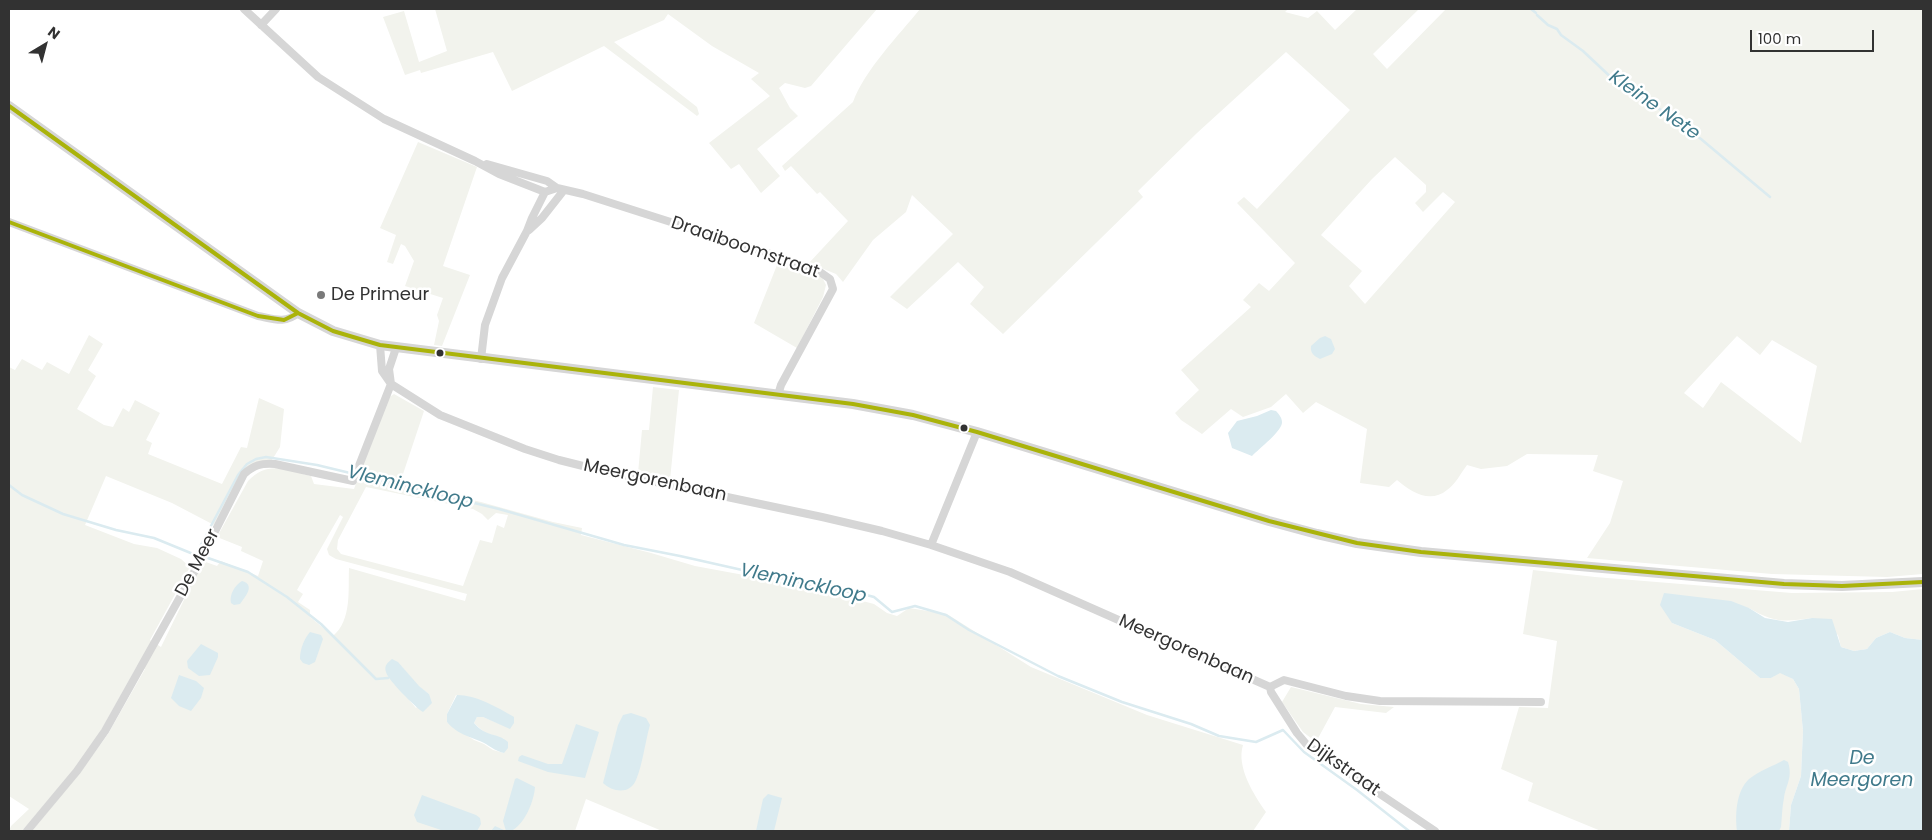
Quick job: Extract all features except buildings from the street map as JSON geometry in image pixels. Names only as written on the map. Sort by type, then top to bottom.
[{"type":"street","points":[[244,9],[318,77],[384,119],[499,174],[545,192],[560,189]]},
{"type":"street","points":[[261,25],[276,9]]},
{"type":"street","points":[[9,106],[298,313],[333,331],[380,345],[894,411],[977,432],[1317,534],[1392,549],[1794,585],[1842,586],[1923,582]]},
{"type":"street","points":[[475,161],[547,181],[560,189]]},
{"type":"street","points":[[527,231],[542,218],[560,189]]},
{"type":"street","name":"Draaiboomstraat","points":[[560,189],[583,194],[774,255],[820,272],[830,279],[833,289],[778,395]]},
{"type":"street","points":[[481,359],[485,325],[492,303],[502,278],[545,192]]},
{"type":"street","points":[[9,222],[258,316],[280,321],[292,318],[298,313]]},
{"type":"street","points":[[380,345],[382,371],[391,384]]},
{"type":"street","points":[[391,384],[389,369],[396,348]]},
{"type":"street","name":"Meergorenbaan","points":[[391,384],[440,415],[525,449],[559,460],[865,527],[931,545],[1010,572],[1270,687],[1284,680],[1346,696],[1380,701],[1540,702]]},
{"type":"street","name":"De Meer","points":[[27,831],[77,771],[104,732],[198,566],[244,474],[253,466],[263,463],[353,481],[391,384]]},
{"type":"street","points":[[931,545],[977,432]]},
{"type":"street","name":"Dijkstraat","points":[[1270,687],[1271,692],[1297,733],[1307,745],[1435,831]]},
{"type":"shaded area","points":[[435,9],[877,9],[811,86],[805,88],[785,83],[779,88],[790,108],[798,116],[757,149],[780,176],[761,193],[739,164],[731,169],[709,143],[770,96],[751,79],[759,73],[712,46],[668,14],[664,20],[614,42],[697,107],[699,114],[697,116],[604,46],[512,91],[493,52],[421,73],[420,70],[405,75],[383,17],[404,11],[419,62],[447,51]]},
{"type":"shaded area","points":[[920,9],[1288,9],[1285,12],[1308,18],[1317,11],[1335,30],[1357,9],[1419,9],[1373,54],[1387,69],[1446,9],[1923,9],[1923,574],[1887,577],[1772,574],[1587,558],[1610,523],[1623,481],[1593,471],[1598,455],[1527,454],[1507,466],[1481,469],[1467,465],[1450,488],[1441,494],[1427,496],[1408,489],[1397,480],[1389,487],[1360,483],[1367,429],[1316,402],[1303,413],[1286,394],[1271,407],[1243,417],[1231,409],[1202,434],[1181,420],[1175,413],[1199,390],[1181,370],[1251,307],[1243,300],[1259,283],[1269,291],[1295,263],[1237,203],[1244,197],[1257,209],[1350,110],[1286,52],[1197,133],[1138,191],[1143,197],[1003,334],[970,304],[984,287],[958,262],[907,309],[890,297],[953,234],[912,195],[906,212],[873,240],[843,282],[836,274],[809,263],[848,221],[820,192],[817,194],[791,166],[785,171],[782,166],[853,102],[873,66]],"holes":[[[1395,157],[1426,185],[1426,192],[1415,203],[1423,212],[1443,192],[1455,202],[1365,304],[1349,286],[1362,271],[1321,235],[1372,179]],[[1737,336],[1760,355],[1772,340],[1817,366],[1801,443],[1721,382],[1703,408],[1684,393]]]},
{"type":"shaded area","points":[[418,142],[477,167],[443,266],[470,275],[442,346],[434,345],[439,321],[437,315],[443,298],[405,286],[414,261],[405,246],[401,244],[393,264],[387,262],[396,235],[380,228]]},
{"type":"shaded area","points":[[779,260],[822,277],[826,285],[823,297],[797,348],[754,323]]},
{"type":"shaded area","points":[[89,335],[103,344],[88,370],[96,376],[77,409],[104,425],[113,427],[123,408],[129,412],[135,400],[160,413],[146,440],[152,443],[148,454],[222,484],[241,447],[247,448],[259,398],[284,409],[280,447],[272,460],[255,464],[237,482],[214,525],[172,503],[106,476],[85,525],[134,544],[157,548],[181,559],[190,567],[150,640],[161,647],[203,561],[217,566],[221,561],[258,576],[263,561],[241,551],[242,547],[217,537],[248,481],[263,471],[278,468],[311,476],[314,484],[354,489],[388,398],[394,394],[424,411],[400,483],[582,528],[581,535],[695,566],[809,587],[874,604],[887,613],[897,616],[909,608],[947,614],[1031,667],[1147,715],[1243,745],[1241,753],[1242,762],[1247,780],[1266,812],[1253,831],[662,831],[586,799],[575,831],[32,831],[82,770],[108,734],[145,669],[137,666],[99,734],[79,764],[22,831],[9,831],[11,826],[29,809],[9,796],[9,367],[15,370],[22,359],[42,370],[47,362],[69,374]],"holes":[[[366,487],[473,509],[488,520],[496,513],[508,515],[504,528],[497,525],[492,543],[480,540],[463,586],[341,554],[337,549],[338,540]],[[340,515],[343,517],[327,549],[329,555],[336,559],[467,594],[465,601],[349,568],[349,595],[346,613],[343,622],[333,636],[310,617],[310,610],[298,602],[303,594],[297,590]],[[401,666],[418,686],[429,694],[416,708],[396,684]],[[456,695],[510,728],[483,717],[477,717],[474,723],[486,734],[504,739],[504,753],[493,750],[474,740],[447,722],[447,714]]]},
{"type":"shaded area","points":[[653,387],[679,390],[670,480],[638,473],[642,430],[649,430]]},
{"type":"shaded area","points":[[1533,570],[1792,593],[1892,592],[1923,589],[1923,640],[1905,638],[1890,632],[1876,638],[1867,649],[1854,651],[1841,647],[1838,635],[1812,618],[1794,620],[1773,619],[1749,608],[1672,623],[1715,640],[1760,678],[1771,678],[1780,672],[1793,679],[1799,689],[1803,731],[1801,776],[1791,805],[1789,831],[1601,831],[1528,801],[1533,783],[1501,769],[1519,707],[1548,708],[1557,641],[1523,634]]},
{"type":"shaded area","points":[[1291,687],[1361,704],[1394,707],[1386,713],[1335,707],[1316,742],[1303,732],[1282,702]]},
{"type":"water","points":[[1325,336],[1331,339],[1335,349],[1332,354],[1320,359],[1313,354],[1311,346]]},
{"type":"water","points":[[1271,410],[1277,412],[1282,422],[1279,430],[1270,439],[1252,456],[1232,448],[1228,433],[1237,421]]},
{"type":"water","points":[[242,581],[248,585],[248,591],[240,604],[234,605],[231,603],[232,594]]},
{"type":"water","name":"De Meergoren","points":[[1664,593],[1731,601],[1749,608],[1765,618],[1788,622],[1812,618],[1832,619],[1841,647],[1854,651],[1867,649],[1876,638],[1890,632],[1905,638],[1923,640],[1923,831],[1789,831],[1791,805],[1801,776],[1803,731],[1799,689],[1793,679],[1780,673],[1771,678],[1760,678],[1715,640],[1672,623],[1660,605]]},
{"type":"water","points":[[310,632],[321,635],[323,639],[315,662],[309,665],[303,663],[300,659],[303,644]]},
{"type":"water","points":[[201,644],[218,653],[210,675],[199,676],[188,668],[187,661]]},
{"type":"water","points":[[392,659],[398,662],[419,686],[429,694],[432,703],[423,712],[402,693],[388,676],[385,670],[387,663]]},
{"type":"water","points":[[179,675],[196,681],[204,688],[201,698],[191,711],[179,706],[171,698]]},
{"type":"water","points":[[457,695],[479,699],[514,717],[514,723],[510,729],[483,717],[477,717],[474,723],[483,731],[508,742],[508,748],[504,753],[461,733],[447,722],[447,714]]},
{"type":"water","points":[[631,713],[646,718],[650,725],[636,780],[630,788],[616,790],[603,783],[618,725],[623,715]]},
{"type":"water","points":[[576,724],[599,732],[585,778],[548,772],[518,761],[522,755],[548,764],[562,764]]},
{"type":"water","points":[[1784,760],[1788,762],[1790,772],[1783,801],[1779,831],[1737,831],[1737,804],[1741,790],[1749,779]]},
{"type":"water","points":[[517,778],[535,787],[528,812],[520,824],[511,831],[504,832],[491,831],[495,826],[506,831],[503,821],[515,779]]},
{"type":"water","points":[[768,794],[782,798],[774,831],[756,831],[763,799]]},
{"type":"water","points":[[422,795],[476,815],[480,818],[481,824],[477,831],[444,831],[417,822],[414,815]]},
{"type":"waterway","name":"Kleine Nete","points":[[1531,9],[1536,13]]},
{"type":"waterway","name":"Kleine Nete","points":[[1537,15],[1583,51],[1616,82],[1625,84],[1701,139],[1770,197]]},
{"type":"waterway","name":"Vleminckloop","points":[[195,556],[238,475],[247,464],[256,459],[266,457],[317,465],[499,509],[624,545],[680,556],[820,589],[859,593],[874,597],[892,612],[915,606],[946,615],[969,630],[1058,676],[1122,702],[1191,724],[1219,736],[1256,742],[1283,730],[1304,752],[1409,831]]},
{"type":"waterway","name":"Vleminckloop","points":[[9,485],[22,495],[63,514],[116,530],[154,538],[198,556]]},
{"type":"waterway","points":[[208,558],[248,572],[287,597],[321,624],[376,679],[388,678]]},
{"type":"transit line","points":[[9,106],[298,313],[333,331],[380,345],[853,404],[913,415],[977,432],[1269,521],[1357,543],[1421,552],[1784,584],[1842,586],[1923,582]]},
{"type":"transit line","points":[[9,222],[258,316],[284,320],[298,313]]},
{"type":"place","name":"De Primeur","points":[[321,295]]}]
